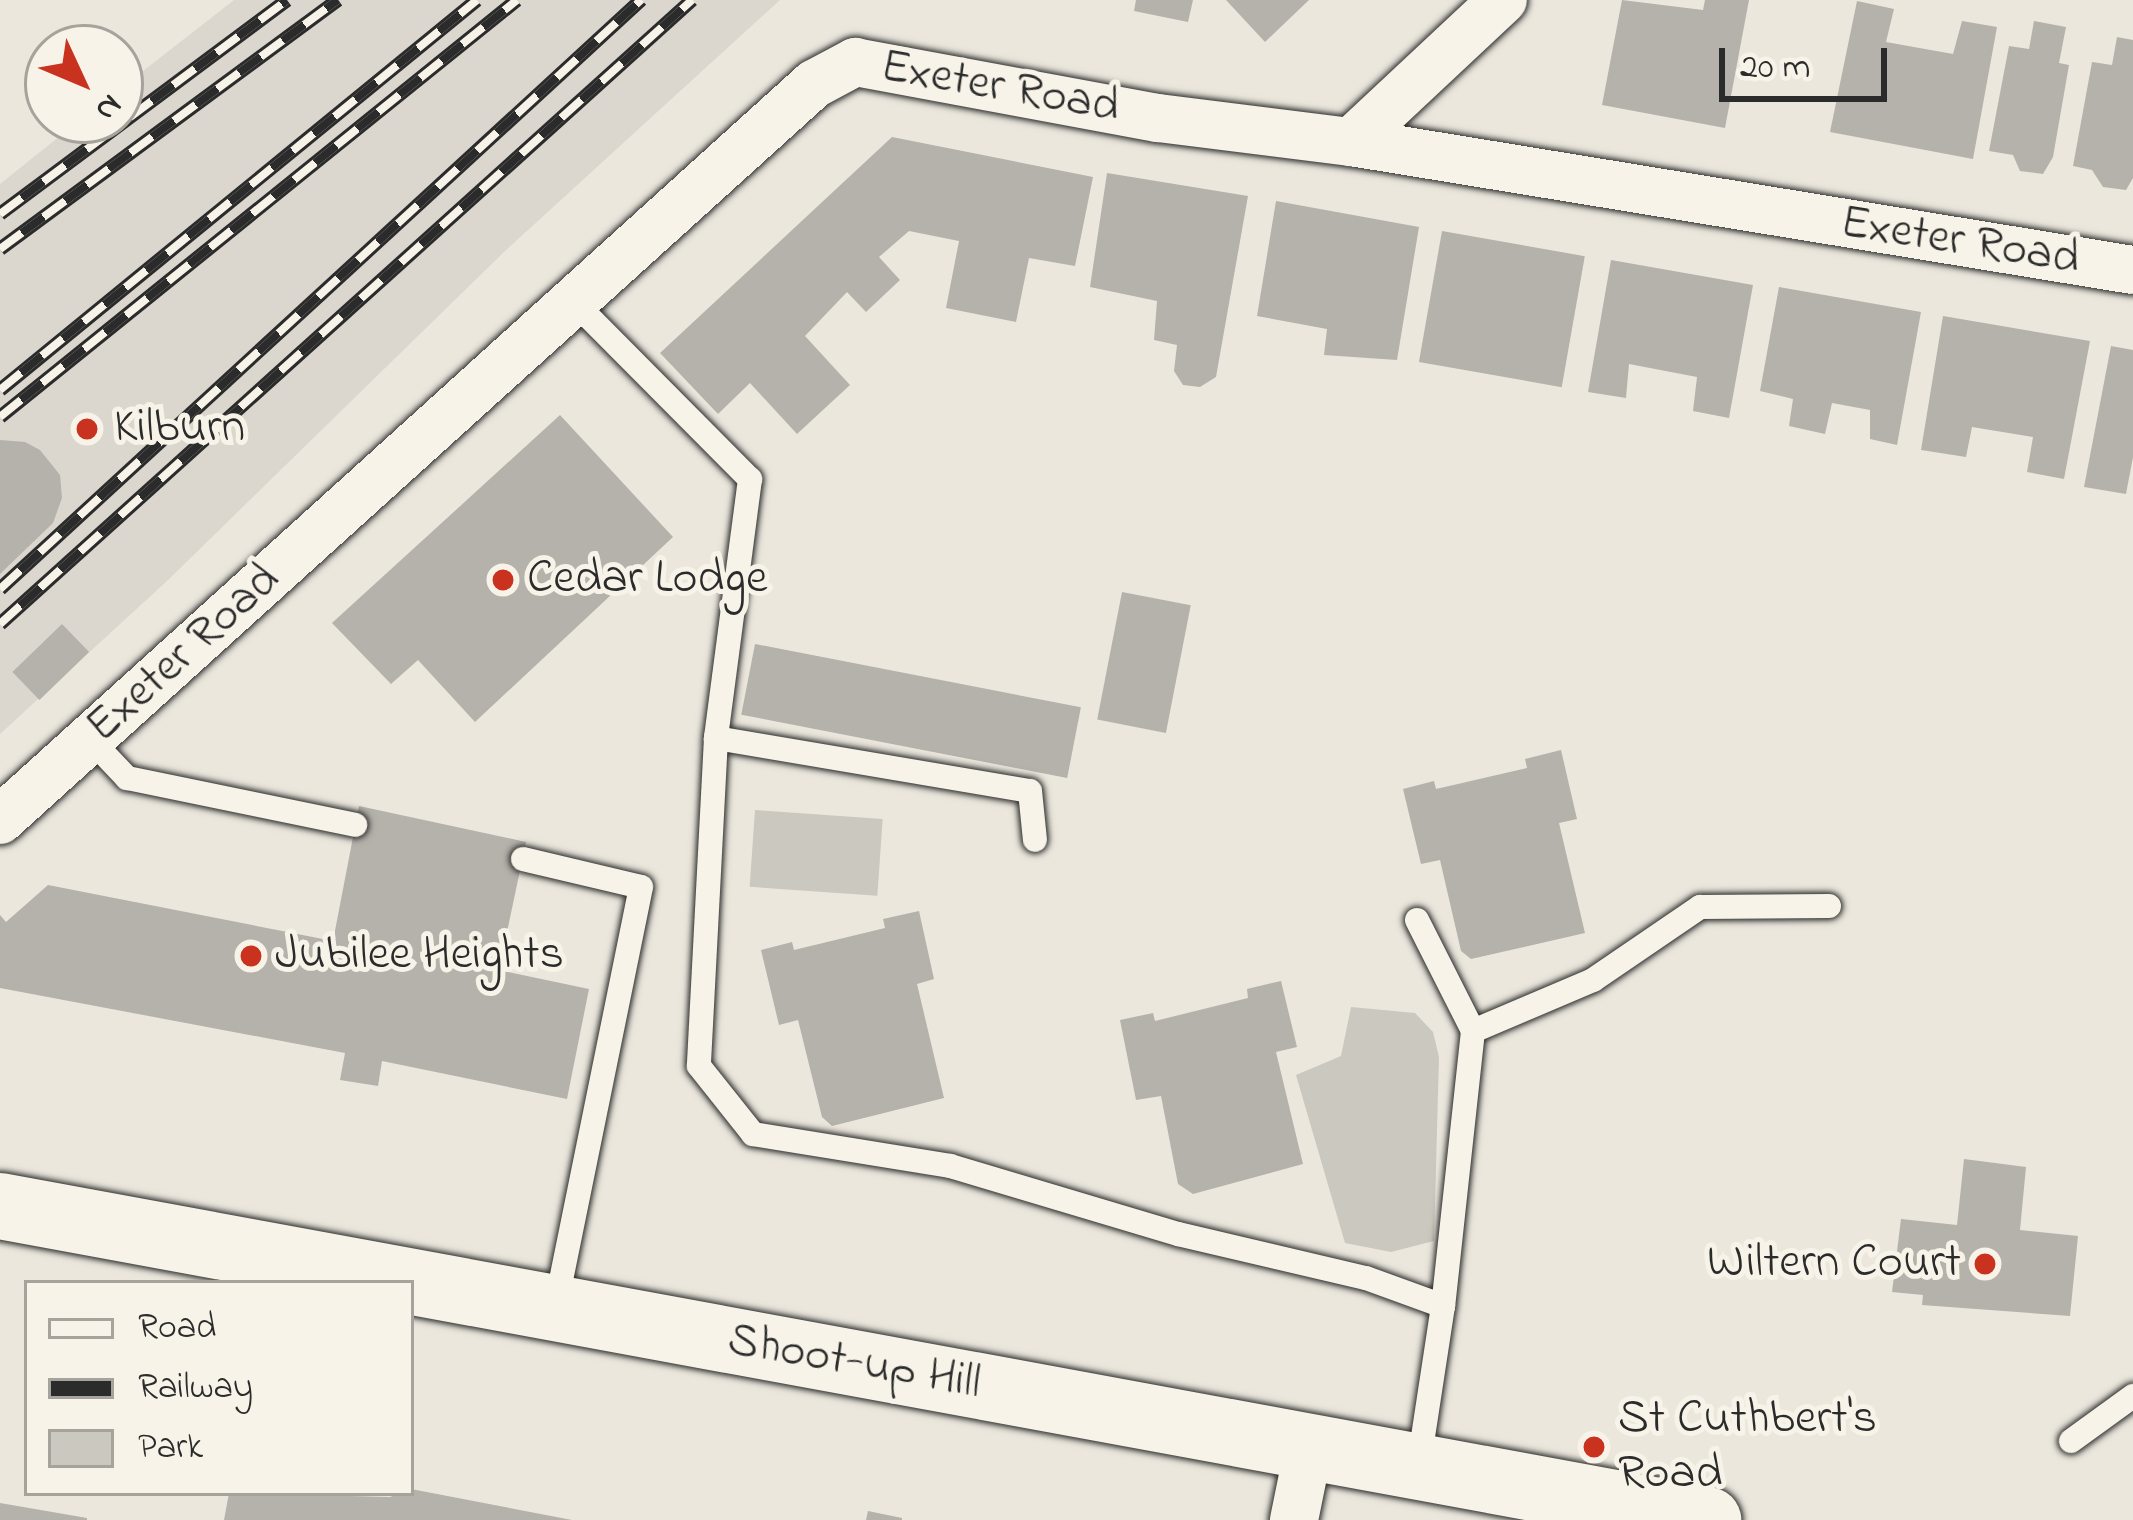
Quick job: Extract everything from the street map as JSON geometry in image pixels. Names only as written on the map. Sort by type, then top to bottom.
[{"type":"main road","name":"Shoot-up Hill","points":[[0,1206],[407,1280]]},
{"type":"main road","name":"Shoot-up Hill","points":[[414,1281],[1708,1520]]},
{"type":"street","points":[[1351,142],[1503,0]]},
{"type":"street","name":"Exeter Road","points":[[0,820],[814,84],[855,62],[1158,118],[1351,142],[2133,270]]},
{"type":"street","points":[[1294,1520],[1309,1447]]},
{"type":"lane","points":[[574,302],[750,478],[716,738],[699,1066],[752,1134],[950,1166],[1178,1234],[1366,1278],[1443,1306]]},
{"type":"lane","points":[[716,738],[1030,790],[1035,840]]},
{"type":"lane","points":[[90,739],[127,778],[355,825]]},
{"type":"lane","points":[[523,859],[641,887],[555,1307]]},
{"type":"lane","points":[[1473,1031],[1593,980],[1700,907],[1829,906]]},
{"type":"lane","points":[[1418,920],[1473,1031],[1443,1306],[1418,1470]]},
{"type":"lane","points":[[2071,1441],[2133,1396]]},
{"type":"shaded area","points":[[234,0],[780,0],[504,252],[167,581],[0,734],[0,184],[50,144],[144,144],[144,70]]},
{"type":"green space","points":[[755,810],[883,819],[877,896],[750,887]]},
{"type":"green space","points":[[1351,1007],[1415,1013],[1433,1032],[1439,1057],[1434,1241],[1391,1252],[1345,1243],[1296,1075],[1341,1056]]},
{"type":"building","points":[[1136,0],[1193,0],[1188,22],[1134,11]]},
{"type":"building","points":[[1226,0],[1309,0],[1265,42]]},
{"type":"building","points":[[1622,0],[1703,10],[1705,0],[1749,0],[1725,128],[1602,105]]},
{"type":"building","points":[[1857,1],[1894,9],[1886,42],[1953,54],[1962,21],[1997,27],[1973,159],[1830,132]]},
{"type":"building","points":[[2034,21],[2066,27],[2059,63],[2069,65],[2053,157],[2043,174],[2020,171],[2013,155],[1989,151],[2009,46],[2029,49]]},
{"type":"building","points":[[2117,37],[2133,40],[2133,178],[2126,190],[2103,187],[2092,170],[2073,166],[2092,62],[2112,65]]},
{"type":"building","points":[[892,137],[1093,177],[1075,266],[1029,258],[1016,322],[946,308],[959,241],[909,231],[879,257],[900,280],[866,312],[847,292],[805,336],[850,385],[797,434],[750,383],[718,414],[660,353]]},
{"type":"building","points":[[1107,173],[1248,196],[1216,377],[1200,387],[1183,385],[1174,371],[1177,345],[1154,340],[1157,301],[1090,287]]},
{"type":"building","points":[[1276,201],[1419,227],[1397,360],[1324,355],[1327,329],[1257,316]]},
{"type":"building","points":[[1442,231],[1585,256],[1562,387],[1419,362]]},
{"type":"building","points":[[1611,260],[1753,285],[1729,418],[1693,411],[1697,377],[1629,364],[1626,398],[1588,392]]},
{"type":"building","points":[[1779,287],[1921,312],[1897,445],[1870,439],[1870,410],[1832,403],[1825,434],[1789,426],[1793,399],[1760,391]]},
{"type":"building","points":[[1943,316],[2090,341],[2064,479],[2027,472],[2033,437],[1972,427],[1966,457],[1921,450]]},
{"type":"building","points":[[2111,346],[2133,350],[2133,457],[2126,494],[2084,487]]},
{"type":"building","name":"Cedar Lodge","points":[[560,415],[673,537],[475,722],[418,660],[391,684],[332,623]]},
{"type":"building","points":[[0,440],[25,442],[40,450],[60,475],[62,498],[53,523],[0,574]]},
{"type":"building","points":[[1122,592],[1191,605],[1166,733],[1097,720]]},
{"type":"building","points":[[62,624],[89,652],[39,700],[12,672]]},
{"type":"building","points":[[755,644],[1081,707],[1067,778],[741,715]]},
{"type":"building","points":[[1561,750],[1577,819],[1559,823],[1585,933],[1471,959],[1461,951],[1440,860],[1421,864],[1403,789],[1434,781],[1436,789],[1527,768],[1525,759]]},
{"type":"building","name":"Jubilee Heights","points":[[359,806],[526,842],[499,970],[589,989],[567,1099],[382,1061],[378,1086],[340,1080],[345,1053],[0,988],[0,915],[6,922],[48,885],[333,941]]},
{"type":"building","points":[[919,911],[934,979],[917,984],[944,1098],[832,1126],[822,1117],[798,1020],[779,1025],[761,950],[792,942],[794,950],[885,928],[883,919]]},
{"type":"building","points":[[1281,981],[1297,1047],[1276,1052],[1303,1164],[1193,1194],[1178,1184],[1161,1096],[1136,1100],[1120,1020],[1153,1013],[1155,1021],[1248,998],[1247,989]]},
{"type":"building","name":"Wiltern Court","points":[[1964,1159],[2026,1167],[2020,1230],[2078,1236],[2070,1316],[1922,1305],[1923,1295],[1892,1292],[1901,1219],[1957,1225]]},
{"type":"building","points":[[414,1490],[572,1520],[224,1520],[228,1496],[414,1496]]},
{"type":"building","points":[[0,1503],[87,1518],[87,1520],[0,1520]]},
{"type":"building","points":[[868,1511],[902,1518],[902,1520],[866,1520]]},
{"type":"railway","points":[[0,214],[287,0]]},
{"type":"railway","points":[[0,249],[338,0]]},
{"type":"railway","points":[[0,390],[477,0]]},
{"type":"railway","points":[[0,417],[517,0]]},
{"type":"railway","points":[[0,589],[641,0]]},
{"type":"railway","points":[[0,624],[692,0]]},
{"type":"place","name":"Kilburn","points":[[87,429]]},
{"type":"place","name":"Cedar Lodge","points":[[503,580]]},
{"type":"place","name":"Jubilee Heights","points":[[251,956]]},
{"type":"place","name":"Wiltern Court","points":[[1985,1264]]},
{"type":"place","name":"St Cuthbert's Road","points":[[1594,1447]]}]
